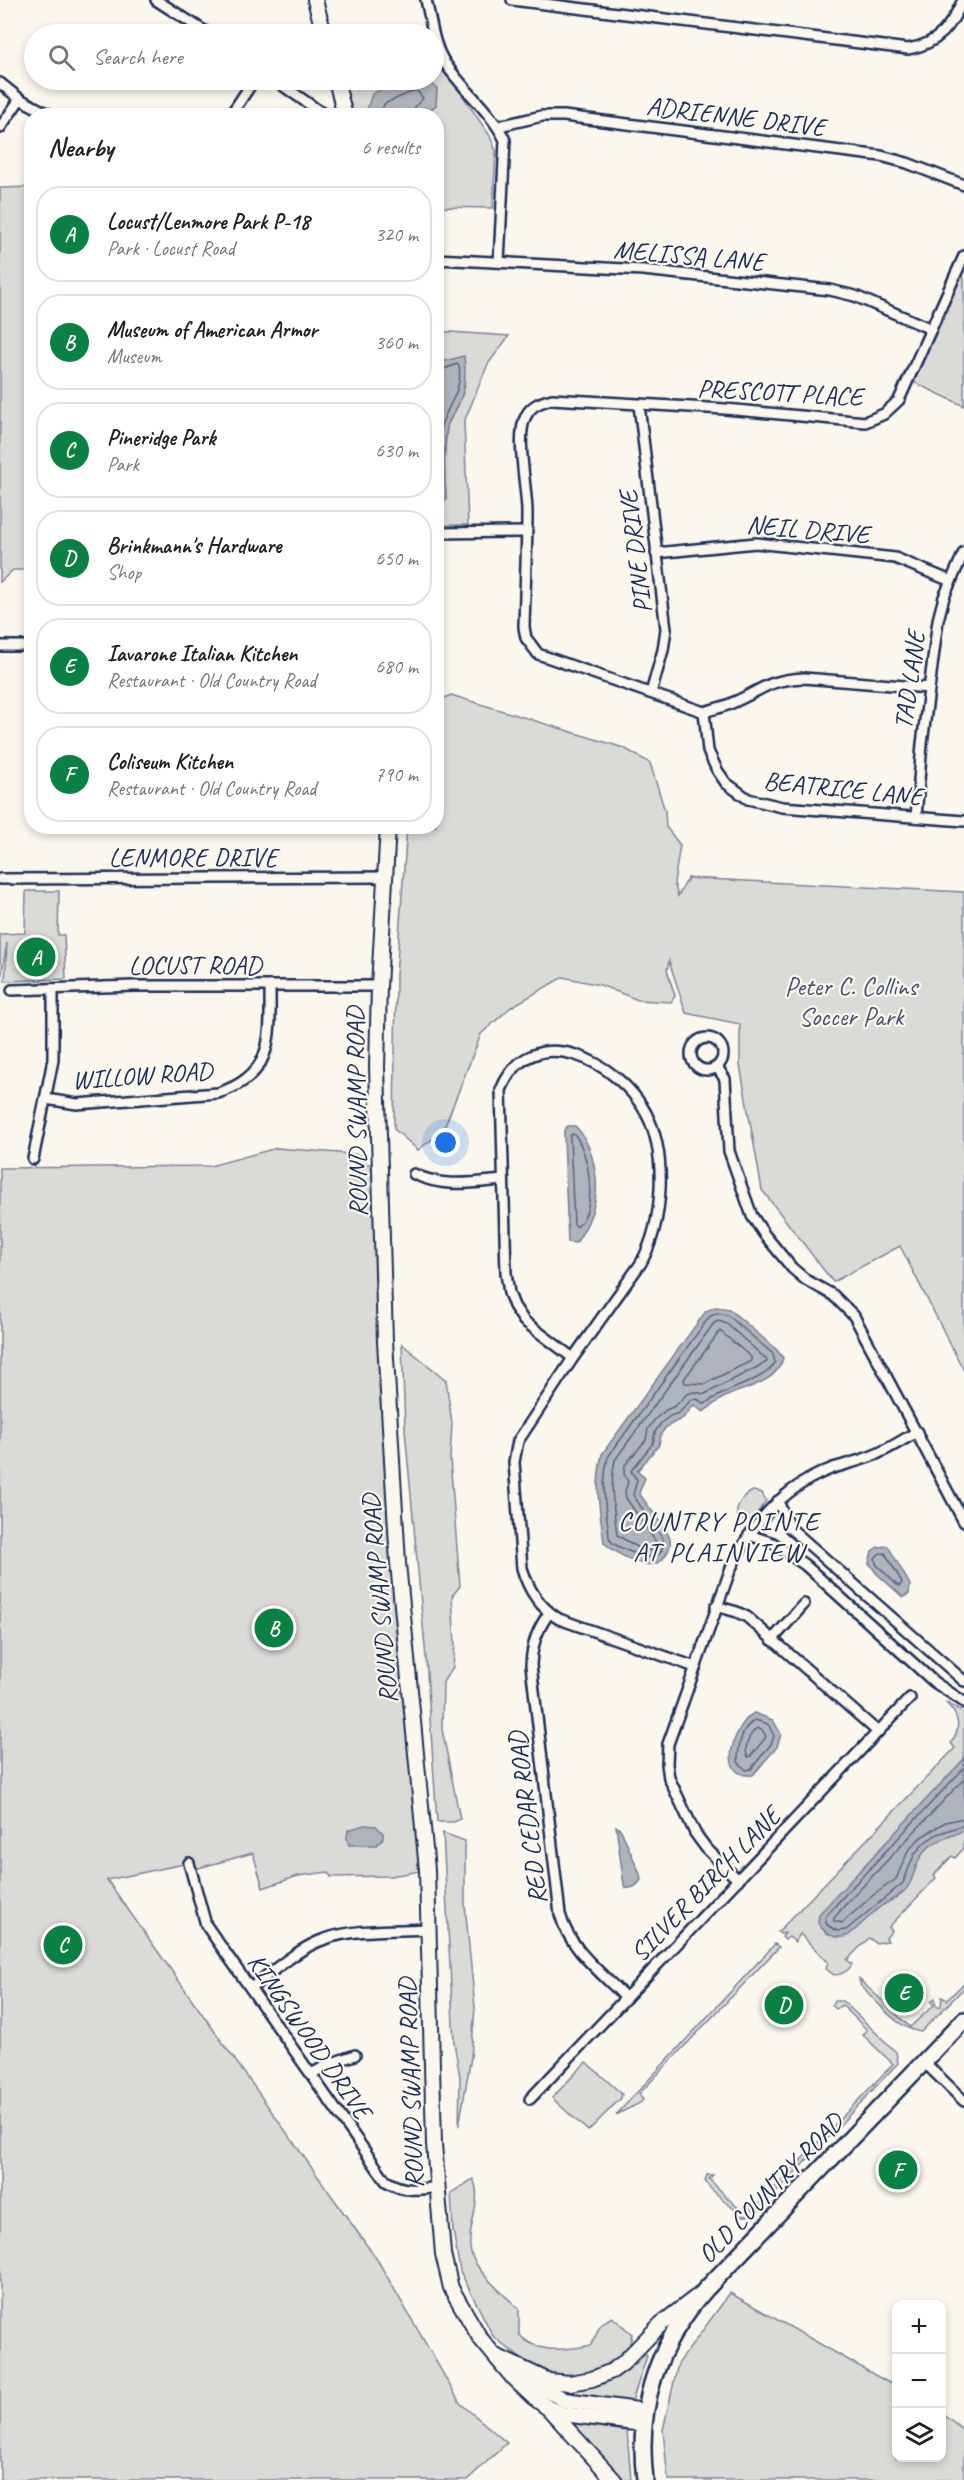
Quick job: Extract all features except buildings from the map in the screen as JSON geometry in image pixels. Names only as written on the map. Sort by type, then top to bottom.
[{"type":"main road","points":[[315,0],[321,24]]},
{"type":"main road","points":[[338,90],[343,108]]},
{"type":"main road","name":"ROUND SWAMP ROAD","points":[[388,834],[379,986],[378,1131],[385,1341],[398,1563],[427,1870],[434,2144],[443,2254],[451,2288],[492,2354],[514,2379],[548,2408],[571,2415],[644,2418]]},
{"type":"main road","name":"OLD COUNTRY ROAD","points":[[644,2418],[651,2385],[665,2349],[683,2317],[706,2289],[964,2020]]},
{"type":"main road","points":[[492,2354],[549,2381],[570,2383],[592,2379],[612,2371],[623,2363],[661,2324],[706,2289]]},
{"type":"main road","name":"ROUND SWAMP ROAD","points":[[492,2354],[527,2380],[559,2398],[644,2418]]},
{"type":"main road","points":[[548,2408],[614,2480]]},
{"type":"main road","points":[[644,2418],[645,2480]]},
{"type":"street","points":[[156,0],[193,24]]},
{"type":"street","points":[[426,0],[431,24]]},
{"type":"street","points":[[512,0],[909,49],[921,47],[943,34],[963,0]]},
{"type":"street","points":[[444,61],[485,113],[499,126],[505,140],[499,262]]},
{"type":"street","points":[[0,83],[20,99],[37,108]]},
{"type":"street","points":[[235,108],[247,90]]},
{"type":"street","points":[[288,90],[314,108]]},
{"type":"street","points":[[0,128],[20,99]]},
{"type":"street","name":"ADRIENNE DRIVE","points":[[499,126],[542,116],[564,116],[823,148],[882,156],[964,185]]},
{"type":"street","name":"PRESCOTT PLACE","points":[[526,532],[527,510],[521,433],[525,417],[534,407],[552,399],[725,409],[865,422],[884,414],[899,400],[931,329],[960,276],[964,256]]},
{"type":"street","name":"MELISSA LANE","points":[[444,259],[643,270],[830,290],[855,296],[931,329]]},
{"type":"street","name":"PINE DRIVE","points":[[639,405],[666,629],[663,650],[651,693]]},
{"type":"street","points":[[444,533],[526,532],[525,627],[528,643],[538,654],[546,659],[704,712],[732,704],[766,684],[783,679],[804,678],[929,688]]},
{"type":"street","name":"NEIL DRIVE","points":[[656,553],[756,543],[895,558],[951,581]]},
{"type":"street","name":"TAD LANE","points":[[916,817],[938,620],[944,597],[964,552]]},
{"type":"street","points":[[0,646],[24,646]]},
{"type":"street","name":"BEATRICE LANE","points":[[704,712],[708,751],[717,770],[726,783],[748,799],[782,807],[964,821]]},
{"type":"street","name":"LENMORE DRIVE","points":[[0,879],[385,877]]},
{"type":"street","name":"LOCUST ROAD","points":[[12,990],[134,986],[379,986]]},
{"type":"street","name":"WILLOW ROAD","points":[[46,1099],[77,1104],[218,1093],[239,1085],[257,1069],[267,1049],[270,986]]},
{"type":"street","points":[[33,1159],[46,1099],[54,1045],[53,989]]},
{"type":"street","points":[[573,1358],[524,1321],[514,1306],[506,1273],[501,1090],[506,1076],[516,1064],[528,1056],[543,1052],[561,1052],[599,1065],[623,1082],[634,1095],[646,1114],[658,1153],[659,1204],[654,1232],[641,1263],[573,1358],[518,1441],[514,1462],[522,1568],[526,1583],[549,1613],[585,1629],[695,1667]]},
{"type":"street","points":[[717,1066],[725,1079],[729,1151],[752,1216],[792,1268],[806,1280],[833,1294],[854,1316],[964,1522]]},
{"type":"street","points":[[414,1174],[429,1181],[451,1185],[502,1180]]},
{"type":"street","points":[[738,1880],[705,1848],[695,1833],[669,1778],[667,1764],[668,1744],[716,1606],[734,1562],[749,1535],[778,1501],[821,1474],[873,1455],[917,1432]]},
{"type":"street","points":[[778,1501],[789,1527],[964,1682]]},
{"type":"street","points":[[749,1535],[773,1543],[806,1565],[934,1682],[955,1698],[964,1701]]},
{"type":"street","points":[[772,1640],[804,1604]]},
{"type":"street","points":[[716,1606],[747,1617],[878,1732]]},
{"type":"street","name":"RED CEDAR ROAD","points":[[549,1613],[538,1628],[532,1647],[531,1665],[560,1914],[564,1930],[571,1942],[626,1998]]},
{"type":"street","name":"SILVER BIRCH LANE","points":[[530,2099],[910,1698]]},
{"type":"street","name":"KINGSWOOD DRIVE","points":[[189,1863],[206,1925],[386,2181],[396,2187],[409,2190],[438,2187]]},
{"type":"street","points":[[250,1988],[308,1947],[325,1939],[351,1934],[428,1929]]},
{"type":"street","points":[[311,2074],[355,2055]]},
{"type":"street","points":[[924,2062],[964,2101]]},
{"type":"green space","points":[[444,68],[490,136],[496,151],[493,208],[444,207],[444,108],[432,108],[436,105],[437,90],[444,90]]},
{"type":"green space","points":[[343,90],[386,90],[369,108],[348,108]]},
{"type":"green space","points":[[24,187],[24,570],[13,570],[0,582],[0,188]]},
{"type":"green space","points":[[956,274],[964,278],[964,406],[909,380]]},
{"type":"green space","points":[[444,332],[509,336],[488,364],[464,422],[468,525],[444,525],[444,501],[446,499],[444,462],[447,425],[458,406],[465,386],[445,361]]},
{"type":"green space","name":"Peter C. Collins Soccer Park","points":[[451,695],[624,748],[650,763],[665,811],[666,827],[680,845],[674,883],[678,896],[688,878],[964,892],[964,1371],[900,1246],[833,1282],[762,1190],[740,1065],[740,1024],[686,1013],[669,961],[667,970],[675,996],[671,1002],[638,1000],[600,985],[563,977],[511,1007],[481,1034],[443,1131],[418,1150],[394,1129],[396,976],[406,834],[444,834],[444,698]]},
{"type":"green space","points":[[26,891],[59,891],[58,935],[64,935],[66,979],[5,981],[7,943],[0,984],[0,934],[25,933]]},
{"type":"green space","points":[[277,1148],[363,1155],[366,1164],[377,1164],[396,1594],[427,1870],[391,1876],[331,1877],[328,1872],[298,1876],[263,1888],[253,1853],[191,1870],[189,1863],[107,1880],[378,2261],[460,2403],[507,2443],[467,2480],[0,2480],[0,1168],[210,1166]]},
{"type":"green space","points":[[402,1344],[446,1380],[452,1424],[450,1459],[460,1586],[452,1596],[455,1645],[453,1667],[443,1682],[442,1729],[460,1819],[454,1822],[437,1822],[426,1658],[405,1430]]},
{"type":"green space","points":[[753,1491],[762,1493],[766,1501],[752,1520],[744,1522],[738,1518],[737,1509],[743,1499]]},
{"type":"green space","points":[[945,1702],[960,1710],[964,1708],[964,1848],[955,1858],[952,1856],[934,1875],[936,1878],[889,1927],[892,1931],[886,1938],[888,1941],[876,1943],[869,1938],[847,1960],[852,1964],[849,1969],[834,1975],[826,1969],[828,1962],[800,1934],[795,1942],[789,1937],[785,1940],[782,1937],[785,1933],[778,1932],[955,1748],[951,1743],[957,1732],[956,1716]]},
{"type":"green space","points":[[443,1833],[465,1841],[465,1905],[475,2008],[471,2057],[459,2126],[460,2077],[454,2042]]},
{"type":"green space","points":[[775,1944],[779,1947],[639,2094],[643,2100],[616,2115]]},
{"type":"green space","points":[[859,1979],[910,2027],[934,2005],[931,2002],[935,1998],[936,2006],[941,2006],[942,1997],[947,2000],[964,1983],[964,1988],[921,2032],[904,2026],[888,2014],[861,1986]]},
{"type":"green space","points":[[834,2001],[842,2001],[846,2004],[896,2052],[898,2063],[754,2216],[742,2216],[710,2188],[705,2181],[707,2175],[713,2175],[709,2179],[741,2211],[747,2206],[753,2210],[893,2064],[863,2035],[867,2030],[842,2005],[836,2009],[832,2005]]},
{"type":"green space","points":[[586,2062],[622,2094],[621,2098],[588,2131],[552,2098]]},
{"type":"green space","points":[[473,2179],[476,2188],[476,2206],[470,2235],[471,2253],[485,2275],[519,2309],[519,2334],[526,2341],[543,2348],[582,2347],[591,2345],[601,2324],[612,2317],[632,2334],[629,2348],[606,2366],[572,2379],[541,2375],[493,2336],[460,2271],[453,2230],[451,2193]]},
{"type":"green space","points":[[730,2293],[892,2385],[892,2462],[946,2462],[946,2416],[964,2430],[964,2480],[668,2480],[663,2430],[678,2364]]},
{"type":"green space","points":[[646,2354],[631,2404],[574,2397],[562,2391],[588,2388],[608,2382],[627,2371]]},
{"type":"green space","points":[[571,2423],[627,2431],[631,2480],[623,2480]]},
{"type":"water","points":[[380,90],[437,90],[436,105],[432,108],[368,108],[372,94]]},
{"type":"water","points":[[464,356],[465,376],[460,401],[447,428],[446,499],[444,501],[444,362]]},
{"type":"water","points":[[568,1126],[575,1126],[586,1141],[593,1161],[596,1182],[592,1212],[576,1243],[568,1242],[564,1130]]},
{"type":"water","points":[[716,1307],[729,1309],[777,1350],[783,1358],[780,1366],[768,1379],[724,1398],[703,1412],[694,1405],[683,1418],[666,1427],[661,1434],[659,1445],[637,1471],[645,1478],[639,1493],[661,1523],[670,1539],[670,1546],[659,1562],[643,1564],[625,1557],[604,1543],[598,1489],[602,1454],[706,1311]]},
{"type":"water","points":[[888,1546],[910,1585],[909,1594],[903,1597],[877,1574],[869,1563],[872,1551],[878,1547]]},
{"type":"water","points":[[754,1713],[773,1720],[781,1734],[777,1747],[753,1775],[742,1774],[735,1769],[732,1750],[740,1728]]},
{"type":"water","points":[[964,1759],[964,1829],[928,1848],[906,1889],[880,1907],[849,1935],[835,1937],[827,1933],[818,1923],[819,1914]]},
{"type":"water","points":[[364,1825],[376,1826],[383,1833],[383,1838],[377,1845],[349,1845],[348,1830]]},
{"type":"water","points":[[616,1826],[621,1830],[640,1874],[641,1880],[633,1887],[625,1888],[624,1885]]},
{"type":"place","name":"Locust/Lenmore Park P-18","points":[[36,957]]},
{"type":"place","name":"Museum of American Armor","points":[[274,1628]]},
{"type":"place","name":"Pineridge Park","points":[[63,1945]]},
{"type":"place","name":"Iavarone Italian Kitchen","points":[[904,1993]]},
{"type":"place","name":"Brinkmann's Hardware","points":[[784,2005]]},
{"type":"place","name":"Coliseum Kitchen","points":[[898,2170]]},
{"type":"district","name":"COUNTRY POINTE AT PLAINVIEW","points":[[719,1536]]}]
